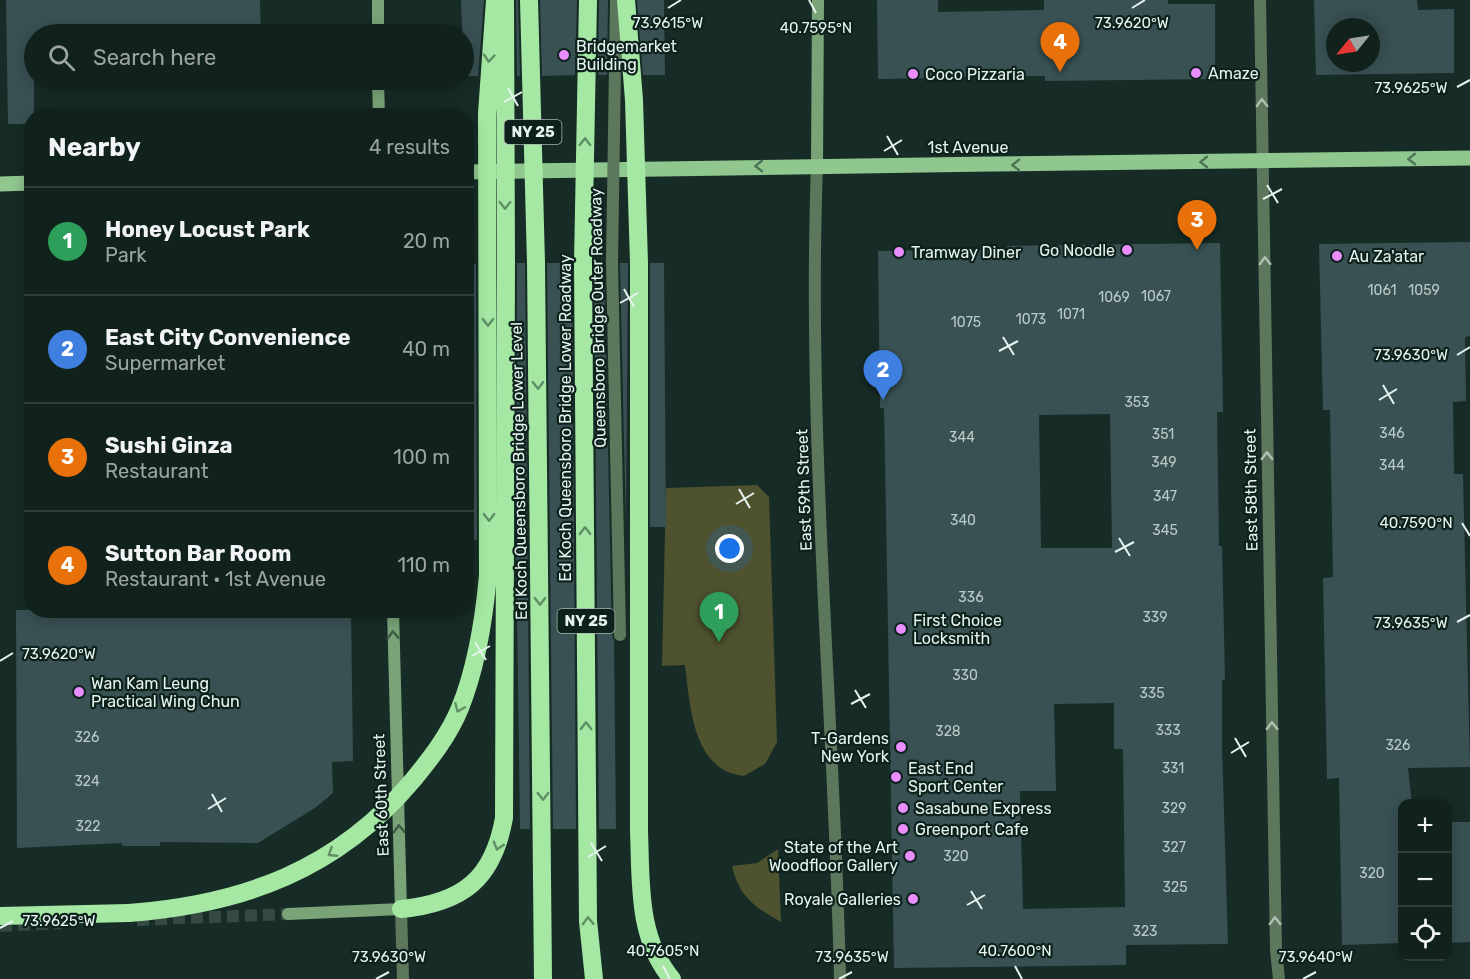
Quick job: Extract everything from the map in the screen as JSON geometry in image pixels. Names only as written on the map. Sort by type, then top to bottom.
[{"type":"highway","points":[[0,916],[161,911],[213,902],[267,886],[320,861],[366,828],[406,787],[445,738],[459,709],[472,672],[485,610],[488,574],[487,114],[495,0]]},
{"type":"highway","points":[[401,909],[435,904],[470,886],[494,858],[504,818],[505,0]]},
{"type":"highway","name":"Ed Koch Queensboro Bridge Lower Level","points":[[529,0],[536,263],[543,979]]},
{"type":"highway","name":"Ed Koch Queensboro Bridge Lower Roadway","points":[[588,0],[583,263],[588,921],[594,979]]},
{"type":"highway","points":[[626,0],[634,100],[639,263],[641,889],[643,911],[652,945],[672,979]]},
{"type":"highway","name":"NY 25","points":[[533,979],[544,942]]},
{"type":"main road","points":[[378,0],[378,24]]},
{"type":"main road","name":"East 59th Street","points":[[817,165],[818,0]]},
{"type":"main road","points":[[378,90],[379,108]]},
{"type":"main road","name":"1st Avenue","points":[[474,172],[817,165],[1470,158]]},
{"type":"main road","points":[[0,184],[24,183]]},
{"type":"main road","name":"East 60th Street","points":[[393,618],[401,909]]},
{"type":"main road","points":[[288,914],[401,909]]},
{"type":"street","name":"Queensboro Bridge Outer Roadway","points":[[616,0],[612,263],[620,635]]},
{"type":"street","name":"East 58th Street","points":[[1260,0],[1276,950],[1279,979]]},
{"type":"street","name":"East 59th Street","points":[[817,165],[814,240],[818,434],[824,617],[835,805],[840,979]]},
{"type":"street","name":"East 60th Street","points":[[401,909],[403,979]]},
{"type":"green space","points":[[757,485],[769,497],[777,742],[765,764],[744,776],[727,771],[714,762],[704,749],[692,716],[685,665],[662,666],[666,488]]},
{"type":"green space","points":[[778,849],[781,922],[749,900],[739,885],[732,866],[757,863]]},
{"type":"building","points":[[6,0],[260,0],[261,24],[24,24],[24,90],[34,90],[34,108],[24,108],[24,124],[8,124]]},
{"type":"building","points":[[461,0],[484,0],[478,76],[474,76],[474,24],[462,24]]},
{"type":"building","points":[[516,0],[518,0],[520,76],[517,76]]},
{"type":"building","points":[[540,0],[577,0],[575,75],[542,76]]},
{"type":"building","points":[[599,0],[608,0],[607,75],[598,75]]},
{"type":"building","points":[[637,0],[664,0],[665,75],[643,75]]},
{"type":"building","points":[[877,0],[938,0],[938,12],[1044,10],[1044,0],[1168,0],[1168,4],[1215,4],[1215,79],[1045,81],[1045,76],[878,79]]},
{"type":"building","points":[[1314,0],[1417,0],[1418,10],[1454,9],[1454,73],[1316,75]]},
{"type":"building","points":[[1470,242],[1470,336],[1465,337],[1466,401],[1453,402],[1454,474],[1463,474],[1470,767],[1408,768],[1411,799],[1398,799],[1398,943],[1342,945],[1339,778],[1327,779],[1323,578],[1333,577],[1330,410],[1323,410],[1319,244]]},
{"type":"building","points":[[1220,243],[1223,412],[1217,412],[1219,546],[1222,546],[1225,679],[1222,680],[1222,747],[1228,944],[1126,945],[1126,965],[894,968],[884,408],[880,408],[878,251],[1007,249],[1007,246]],"holes":[[[1110,414],[1112,548],[1041,548],[1039,415]],[[1114,703],[1114,749],[1123,749],[1125,907],[1023,909],[1020,791],[1056,791],[1054,704]]]},
{"type":"building","points":[[517,263],[525,263],[530,829],[520,829],[516,540]]},
{"type":"building","points":[[547,263],[572,263],[576,829],[553,829]]},
{"type":"building","points":[[594,263],[604,263],[612,635],[614,641],[616,829],[599,829]]},
{"type":"building","points":[[620,263],[628,263],[626,528]]},
{"type":"building","points":[[650,263],[664,263],[666,527],[650,527]]},
{"type":"building","points":[[474,264],[476,264],[477,540],[474,540]]},
{"type":"building","points":[[16,610],[24,610],[24,618],[351,618],[353,761],[332,762],[333,793],[315,808],[258,843],[160,842],[160,846],[122,846],[122,843],[17,848]]},
{"type":"building","points":[[1452,822],[1470,822],[1470,942],[1452,943]]},
{"type":"tunnel","points":[[137,920],[288,914]]},
{"type":"tunnel","points":[[0,926],[62,923]]},
{"type":"place","name":"Bridgemarket Building","points":[[564,55]]},
{"type":"place","name":"Sutton Bar Room","points":[[1060,72]]},
{"type":"place","name":"Amaze","points":[[1196,73]]},
{"type":"place","name":"Coco Pizzaria","points":[[913,74]]},
{"type":"place","name":"Go Noodle","points":[[1127,250]]},
{"type":"place","name":"Sushi Ginza","points":[[1197,250]]},
{"type":"place","name":"Tramway Diner","points":[[899,252]]},
{"type":"place","name":"Au Za'atar","points":[[1337,256]]},
{"type":"place","name":"East City Convenience","points":[[883,400]]},
{"type":"place","name":"First Choice Locksmith","points":[[901,629]]},
{"type":"place","name":"Honey Locust Park","points":[[719,642]]},
{"type":"place","name":"Wan Kam Leung Practical Wing Chun","points":[[79,692]]},
{"type":"place","name":"T-Gardens New York","points":[[901,747]]},
{"type":"place","name":"East End Sport Center","points":[[896,777]]},
{"type":"place","name":"Sasabune Express","points":[[903,808]]},
{"type":"place","name":"Greenport Cafe","points":[[903,829]]},
{"type":"place","name":"State of the Art Woodfloor Gallery","points":[[910,856]]},
{"type":"place","name":"Royale Galleries","points":[[913,899]]}]
